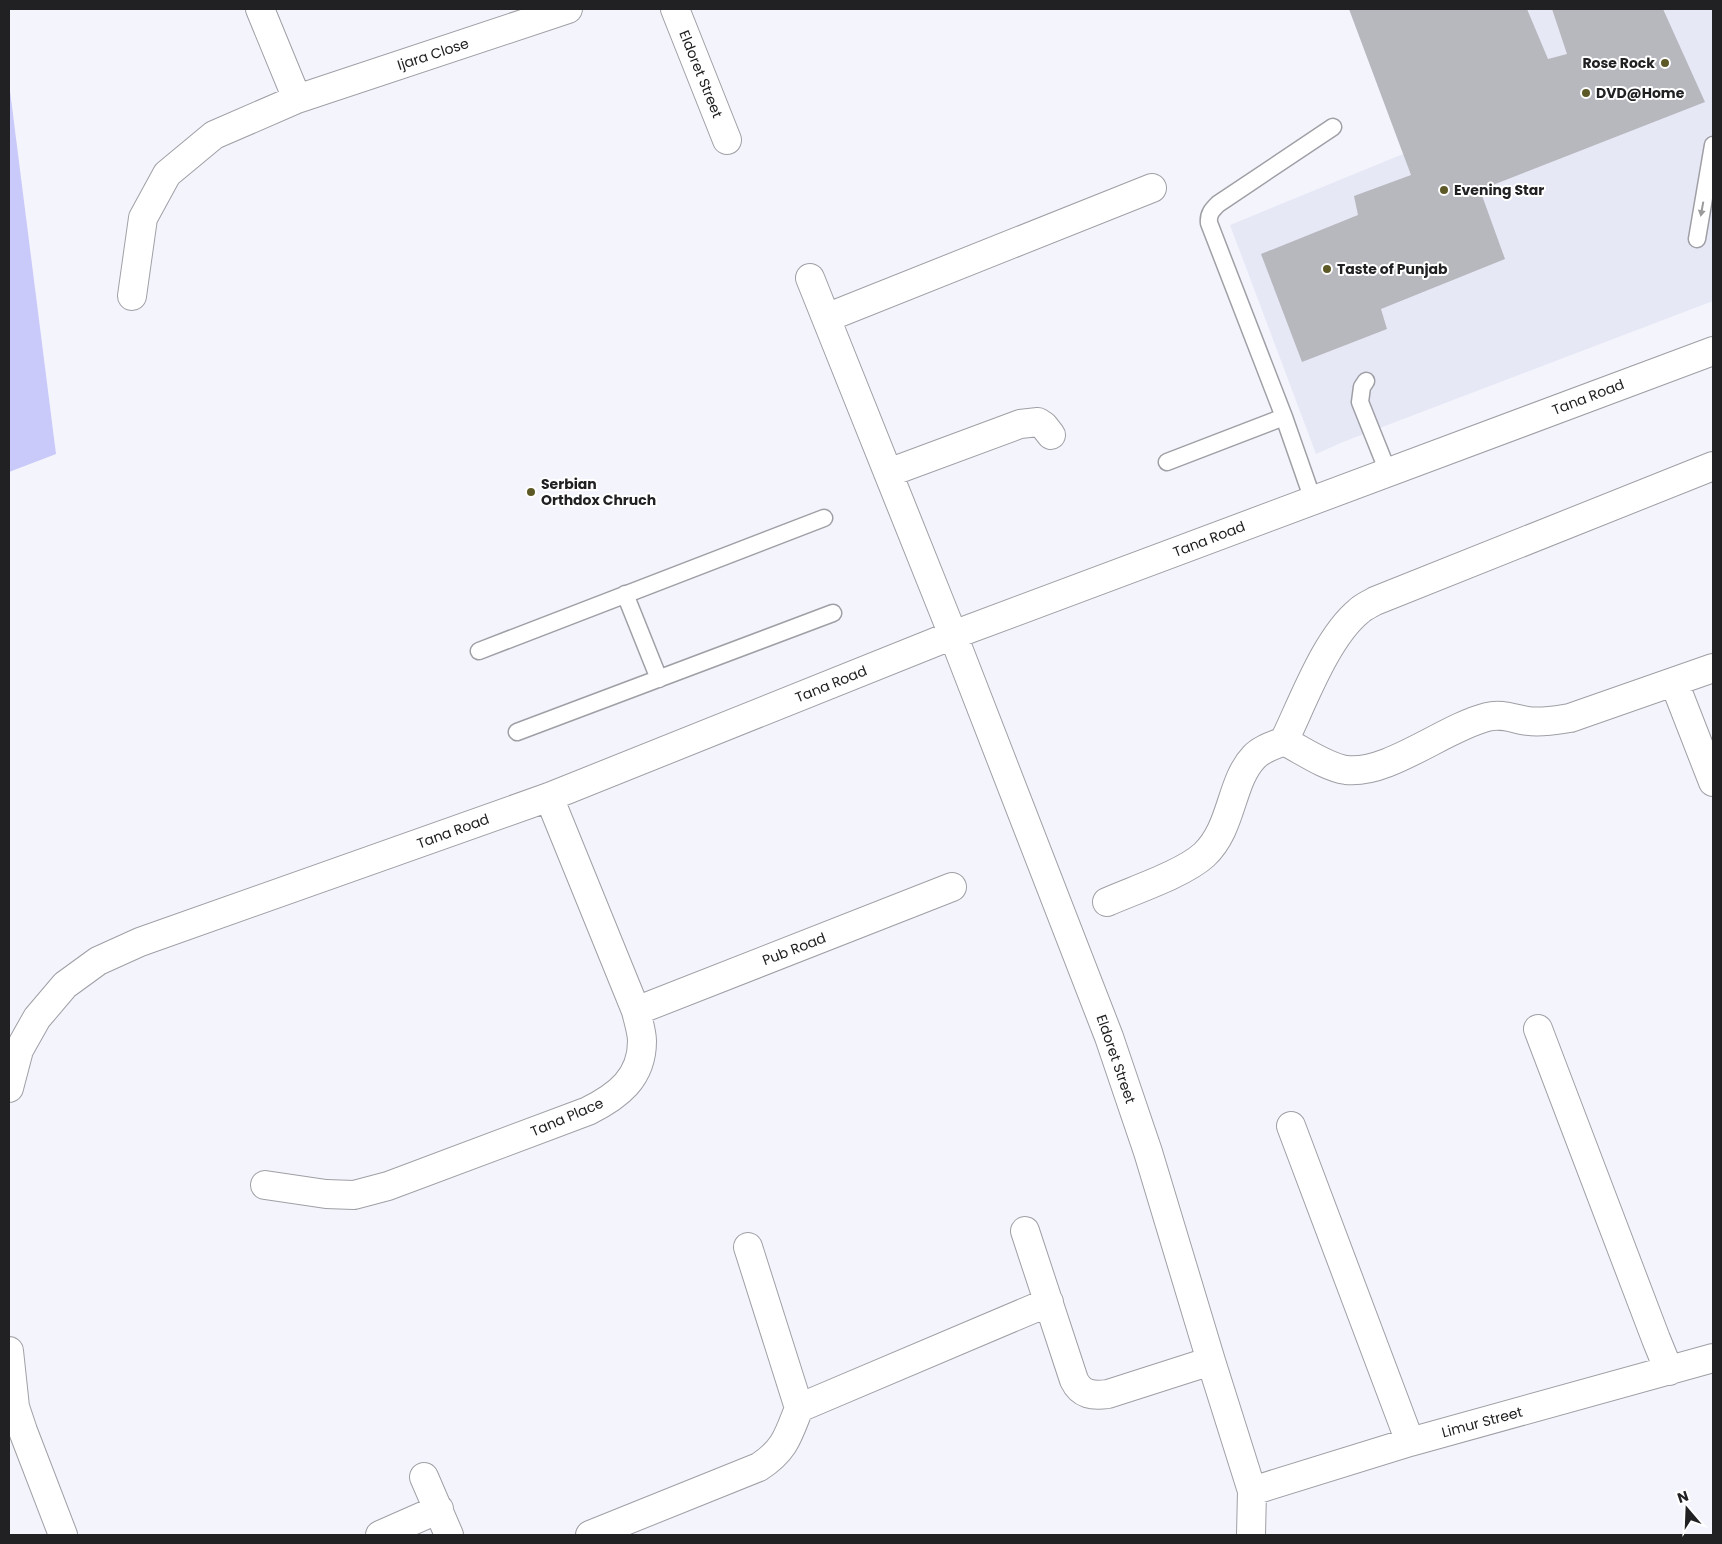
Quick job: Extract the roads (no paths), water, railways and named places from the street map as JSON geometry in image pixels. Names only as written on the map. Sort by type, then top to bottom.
[{"type":"street","points":[[260,9],[297,99]]},
{"type":"street","name":"Ijara Close","points":[[132,296],[143,218],[168,174],[214,135],[297,99],[568,9]]},
{"type":"street","name":"Eldoret Street","points":[[675,9],[727,140]]},
{"type":"street","points":[[826,318],[1152,188]]},
{"type":"street","name":"Eldoret Street","points":[[810,278],[953,635],[1110,1037],[1148,1152],[1252,1492],[1251,1535]]},
{"type":"street","name":"Tana Road","points":[[9,1088],[19,1050],[37,1018],[65,985],[98,961],[150,939],[549,796],[953,635],[1713,351]]},
{"type":"street","points":[[888,474],[1020,424],[1038,422],[1051,435]]},
{"type":"street","points":[[1108,902],[1181,870],[1204,855],[1225,826],[1239,783],[1254,756],[1284,741],[1322,661],[1339,634],[1358,611],[1375,601],[1713,466]]},
{"type":"street","points":[[1284,741],[1332,766],[1345,770],[1373,768],[1402,756],[1453,729],[1490,716],[1503,715],[1529,721],[1570,718],[1713,668]]},
{"type":"street","points":[[1674,682],[1713,782]]},
{"type":"street","name":"Tana Place","points":[[265,1185],[326,1194],[354,1195],[388,1186],[588,1111],[604,1103],[626,1086],[636,1070],[642,1041],[636,1010],[549,796]]},
{"type":"street","name":"Pub Road","points":[[636,1010],[952,887]]},
{"type":"street","points":[[1538,1029],[1669,1371]]},
{"type":"street","points":[[1291,1126],[1410,1442]]},
{"type":"street","points":[[1025,1231],[1074,1380],[1077,1387],[1085,1393],[1096,1396],[1108,1394],[1211,1361]]},
{"type":"street","points":[[590,1535],[630,1528],[759,1466],[773,1458],[786,1441],[799,1408],[748,1246]]},
{"type":"street","points":[[799,1408],[1049,1302]]},
{"type":"street","points":[[9,1351],[12,1385],[18,1415],[64,1535]]},
{"type":"street","name":"Limur Street","points":[[1252,1492],[1410,1442],[1713,1358]]},
{"type":"street","points":[[424,1477],[449,1535]]},
{"type":"street","points":[[380,1535],[439,1509]]},
{"type":"lane","points":[[1313,500],[1284,417],[1209,223],[1209,217],[1212,210],[1218,204],[1333,127]]},
{"type":"lane","points":[[1697,239],[1713,145]]},
{"type":"lane","points":[[1366,381],[1362,387],[1360,402],[1388,472]]},
{"type":"lane","points":[[1167,462],[1284,417]]},
{"type":"lane","points":[[479,651],[824,518]]},
{"type":"lane","points":[[625,594],[659,679]]},
{"type":"lane","points":[[517,732],[833,613]]},
{"type":"place","name":"Rose Rock","points":[[1665,63]]},
{"type":"place","name":"DVD@Home","points":[[1586,93]]},
{"type":"place","name":"Evening Star","points":[[1444,190]]},
{"type":"place","name":"Taste of Punjab","points":[[1327,269]]},
{"type":"place","name":"Serbian Orthdox Chruch","points":[[531,492]]}]
